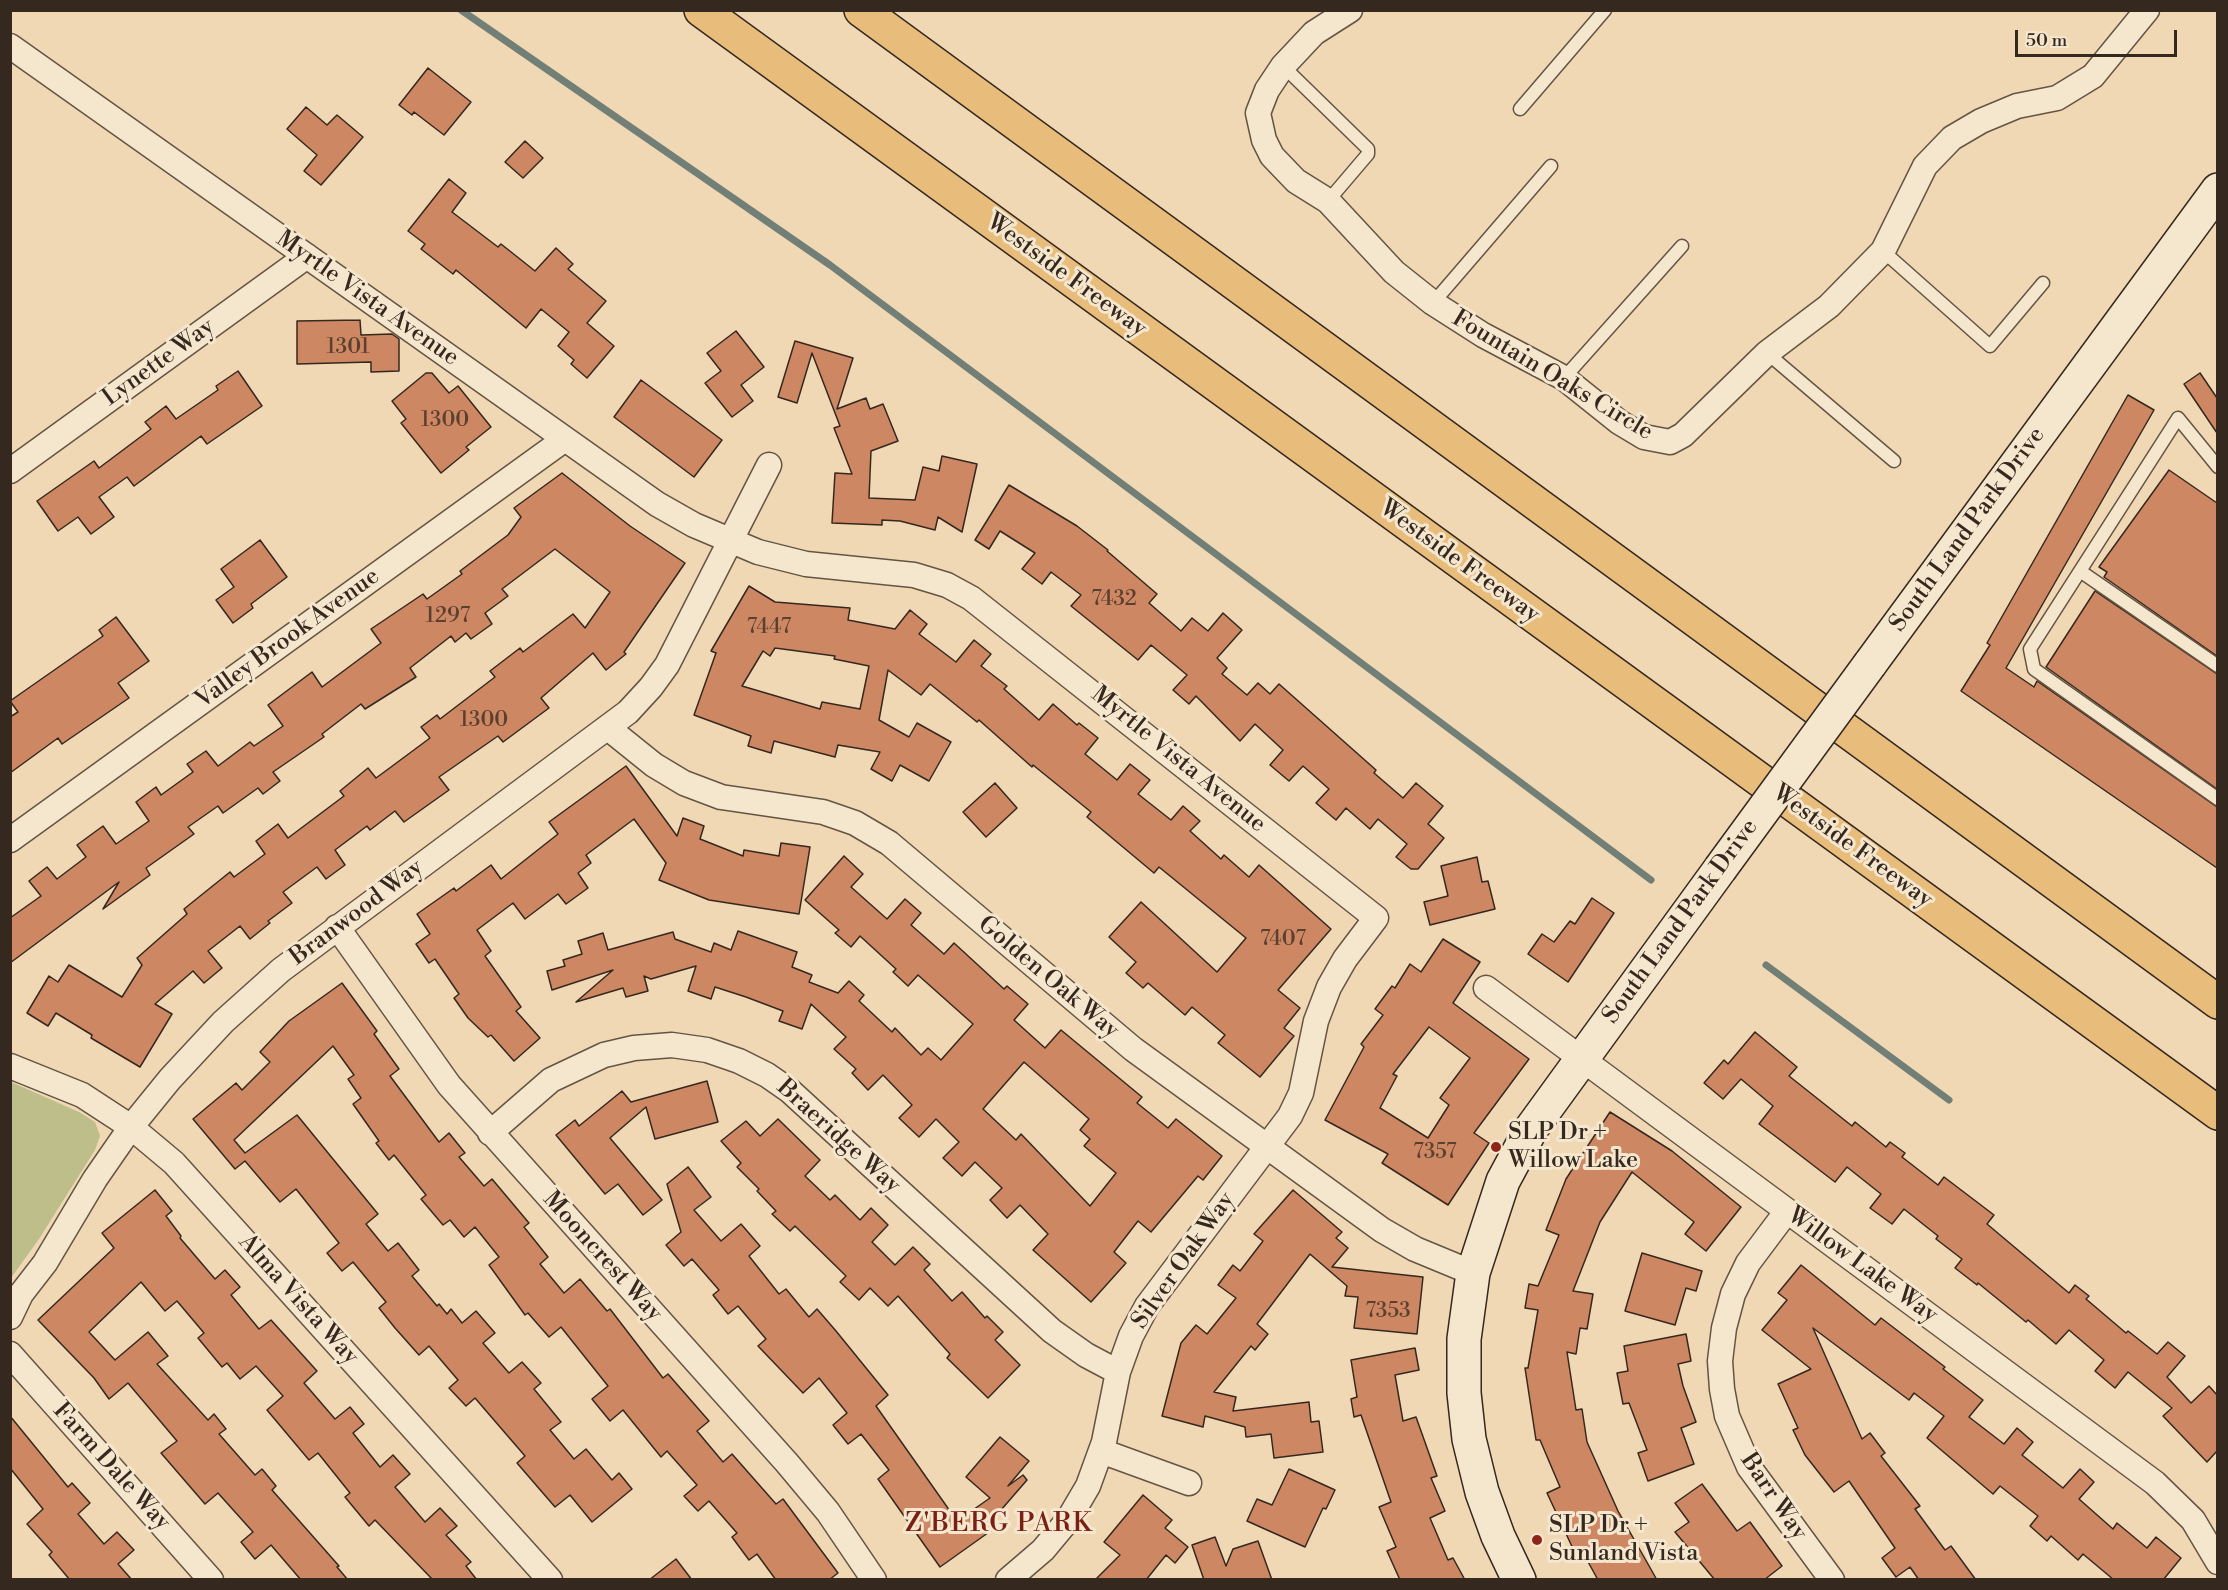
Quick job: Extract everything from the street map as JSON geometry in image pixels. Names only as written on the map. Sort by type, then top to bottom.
[{"type":"highway","name":"Westside Freeway","points":[[701,10],[2217,1113]]},
{"type":"highway","points":[[861,10],[2211,996]]},
{"type":"highway","points":[[2148,1063],[2217,1123]]},
{"type":"street","name":"Fountain Oaks Circle","points":[[1350,10],[1314,33],[1283,66],[1267,90],[1258,113],[1264,140],[1272,156],[1296,181],[1328,201],[1394,272],[1433,303],[1483,335],[1564,378],[1619,422],[1644,436],[1670,442],[1683,435],[1767,353],[1829,306],[1883,251],[1925,166],[1952,138],[1981,121],[2017,106],[2057,98],[2093,75],[2146,10]]},
{"type":"street","name":"Myrtle Vista Avenue","points":[[10,46],[657,504],[730,542],[806,564],[914,575],[947,585],[971,598],[1376,918],[1345,958],[1329,987],[1316,1021],[1300,1093],[1290,1116],[1267,1147]]},
{"type":"street","name":"South Land Park Drive","points":[[1519,1580],[1498,1536],[1482,1492],[1469,1440],[1464,1393],[1464,1339],[1473,1273],[1503,1181],[1531,1129],[2217,190]]},
{"type":"street","name":"Lynette Way","points":[[10,471],[307,256]]},
{"type":"street","name":"Valley Brook Avenue","points":[[10,840],[565,438]]},
{"type":"street","points":[[730,542],[769,465]]},
{"type":"street","name":"Branwood Way","points":[[10,1317],[21,1294],[45,1263],[95,1179],[131,1127],[170,1079],[223,1022],[281,970],[608,728],[636,704],[667,665],[730,542]]},
{"type":"street","name":"Golden Oak Way","points":[[608,728],[654,765],[684,783],[721,797],[823,812],[855,822],[889,843],[1118,1038],[1382,1230],[1415,1249],[1473,1273]]},
{"type":"street","name":"Mooncrest Way","points":[[337,927],[449,1085],[787,1463],[828,1512],[874,1580]]},
{"type":"street","name":"Willow Lake Way","points":[[1486,988],[2155,1483],[2193,1520],[2217,1562]]},
{"type":"street","name":"Braeridge Way","points":[[490,1133],[551,1080],[604,1054],[634,1048],[672,1046],[707,1050],[739,1060],[790,1091],[1052,1331],[1086,1355],[1118,1372]]},
{"type":"street","name":"Alma Vista Way","points":[[10,1066],[82,1095],[131,1127],[174,1162],[550,1580]]},
{"type":"street","name":"Silver Oak Way","points":[[1008,1580],[1043,1550],[1068,1520],[1088,1486],[1101,1452],[1118,1372],[1131,1336],[1147,1306],[1267,1147]]},
{"type":"street","name":"Barr Way","points":[[1787,1211],[1748,1263],[1733,1294],[1724,1328],[1720,1361],[1722,1389],[1730,1426],[1749,1467],[1832,1580]]},
{"type":"street","name":"Farm Dale Way","points":[[10,1354],[211,1580]]},
{"type":"street","points":[[1101,1452],[1189,1483]]},
{"type":"lane","points":[[1520,109],[1605,10]]},
{"type":"lane","points":[[1283,66],[1368,149],[1368,154],[1328,201]]},
{"type":"lane","points":[[1433,303],[1551,166]]},
{"type":"lane","points":[[1564,378],[1682,246]]},
{"type":"lane","points":[[1883,251],[1990,346],[2043,283]]},
{"type":"lane","points":[[1767,353],[1894,461]]},
{"type":"lane","points":[[2217,466],[2178,418],[2030,649],[2034,669],[2217,799]]},
{"type":"lane","points":[[2080,572],[2217,666]]},
{"type":"green space","points":[[11,1082],[79,1112],[95,1122],[100,1136],[95,1150],[39,1239],[11,1278]]},
{"type":"building","points":[[428,68],[471,102],[444,135],[414,112],[412,115],[399,105]]},
{"type":"building","points":[[306,107],[327,125],[337,115],[363,137],[321,185],[304,171],[317,155],[287,129]]},
{"type":"building","points":[[525,141],[543,158],[523,178],[505,162]]},
{"type":"building","points":[[449,179],[466,193],[452,212],[498,247],[501,244],[535,271],[556,248],[573,264],[568,269],[606,301],[587,323],[614,346],[587,378],[571,364],[574,360],[558,346],[569,332],[541,309],[526,328],[456,270],[453,274],[421,249],[425,244],[408,231]]},
{"type":"building","points":[[360,320],[361,335],[392,334],[399,339],[399,371],[371,372],[371,362],[297,364],[297,321]]},
{"type":"building","points":[[736,331],[764,367],[741,385],[753,401],[732,417],[705,383],[721,371],[707,353]]},
{"type":"building","points":[[795,341],[853,358],[837,409],[866,398],[870,409],[883,404],[898,441],[871,451],[869,498],[915,500],[923,467],[939,471],[942,456],[977,464],[962,532],[938,517],[935,530],[900,521],[882,520],[882,525],[832,523],[835,473],[852,474],[834,428],[840,426],[812,353],[797,403],[778,397]]},
{"type":"building","points":[[238,371],[262,406],[207,444],[201,436],[134,486],[127,477],[99,497],[114,517],[91,534],[78,517],[58,531],[37,501],[94,461],[99,468],[151,429],[145,422],[166,406],[176,419],[218,390],[216,386]]},
{"type":"building","points":[[426,373],[432,373],[449,393],[458,386],[491,427],[466,447],[469,450],[441,473],[401,423],[406,419],[392,401]]},
{"type":"building","points":[[2200,373],[2217,398],[2217,433],[2184,384]]},
{"type":"building","points":[[641,380],[722,440],[694,477],[614,417]]},
{"type":"building","points":[[2128,395],[2154,410],[2006,668],[2034,687],[2037,681],[2217,807],[2217,868],[1961,691],[1990,645],[1987,643]]},
{"type":"building","points":[[2169,470],[2217,503],[2217,656],[2104,577],[2107,572],[2099,567]]},
{"type":"building","points":[[562,473],[630,526],[685,563],[624,652],[626,654],[606,670],[593,653],[541,698],[549,708],[503,742],[498,736],[439,777],[449,790],[404,822],[395,811],[370,830],[367,826],[335,850],[345,865],[326,879],[317,867],[283,892],[292,903],[268,921],[270,923],[250,939],[240,926],[208,951],[222,968],[204,983],[193,971],[155,1004],[172,1014],[140,1067],[91,1038],[92,1035],[56,1013],[48,1026],[27,1013],[49,976],[58,982],[69,965],[122,997],[142,965],[137,958],[187,914],[184,909],[230,872],[234,877],[265,854],[256,841],[278,824],[288,838],[344,796],[340,791],[368,768],[376,778],[430,738],[421,727],[437,715],[440,719],[495,677],[490,671],[520,648],[523,652],[573,614],[585,628],[610,592],[555,549],[502,589],[508,596],[485,613],[492,624],[471,639],[466,633],[455,642],[451,636],[410,668],[416,677],[365,709],[361,704],[322,734],[324,737],[273,772],[280,781],[263,794],[258,788],[223,813],[218,806],[188,827],[194,834],[146,868],[150,875],[103,909],[119,882],[10,963],[10,918],[41,896],[29,881],[47,867],[57,879],[86,857],[77,845],[103,826],[116,844],[149,821],[136,802],[156,787],[161,795],[193,772],[187,764],[206,751],[218,766],[250,742],[254,746],[283,726],[268,705],[312,672],[322,687],[381,643],[371,629],[423,594],[427,599],[462,574],[460,571],[508,535],[521,517],[514,508]]},
{"type":"building","points":[[1009,485],[1077,526],[1108,550],[1157,594],[1149,603],[1181,631],[1192,618],[1208,631],[1223,613],[1242,630],[1217,658],[1227,668],[1222,674],[1247,695],[1258,683],[1270,694],[1279,684],[1376,770],[1374,773],[1403,798],[1416,783],[1443,806],[1428,824],[1444,838],[1418,869],[1411,869],[1396,857],[1407,844],[1378,819],[1370,829],[1346,808],[1336,820],[1316,803],[1329,789],[1303,766],[1289,781],[1270,765],[1283,750],[1255,724],[1240,741],[1196,696],[1189,704],[1173,690],[1187,675],[1151,645],[1138,660],[1071,606],[1081,595],[1051,572],[1042,584],[1022,569],[1035,553],[1000,531],[989,549],[975,540]]},
{"type":"building","points":[[260,540],[287,577],[251,604],[253,608],[233,623],[216,600],[234,587],[221,569]]},
{"type":"building","points":[[749,586],[775,602],[850,608],[848,620],[895,629],[910,610],[927,624],[919,634],[956,662],[974,640],[991,654],[981,666],[1007,686],[1004,689],[1039,720],[1053,704],[1077,725],[1079,723],[1098,738],[1085,754],[1117,780],[1130,764],[1150,780],[1138,794],[1171,820],[1183,806],[1200,821],[1190,831],[1221,859],[1224,855],[1249,877],[1259,865],[1331,929],[1278,990],[1300,1008],[1284,1028],[1294,1036],[1260,1077],[1218,1043],[1225,1035],[1192,1007],[1185,1015],[1148,983],[1143,988],[1126,973],[1136,962],[1109,937],[1141,902],[1217,972],[1246,938],[1159,867],[1154,873],[1087,817],[1091,812],[1033,765],[1032,767],[979,720],[977,722],[930,684],[921,695],[888,670],[879,720],[909,737],[917,723],[951,742],[929,781],[900,765],[892,781],[871,769],[880,752],[838,745],[835,757],[774,741],[771,753],[748,746],[751,736],[694,715],[716,653],[711,651]],"holes":[[[775,648],[835,656],[834,659],[869,666],[860,709],[822,702],[820,709],[742,686],[763,651],[770,656]]]},
{"type":"building","points":[[2095,591],[2217,674],[2217,789],[2046,667]]},
{"type":"building","points":[[116,617],[149,661],[118,683],[129,698],[62,744],[58,738],[10,773],[10,717],[18,712],[10,701],[103,636],[99,630]]},
{"type":"building","points":[[626,766],[677,836],[683,818],[704,826],[700,839],[743,856],[744,850],[779,856],[781,843],[810,847],[799,914],[709,900],[659,880],[666,863],[634,819],[586,855],[591,863],[578,873],[588,888],[566,904],[558,894],[525,919],[513,903],[477,930],[491,951],[485,956],[521,1007],[516,1011],[540,1038],[514,1061],[491,1035],[488,1037],[468,1018],[454,998],[459,994],[435,959],[429,963],[416,944],[430,934],[417,914],[454,888],[456,891],[491,865],[501,879],[558,834],[549,822]]},
{"type":"building","points":[[995,783],[1017,808],[986,837],[963,812]]},
{"type":"building","points":[[844,856],[863,874],[851,887],[887,919],[905,899],[921,913],[911,925],[944,954],[954,943],[1004,989],[1007,986],[1028,1004],[1014,1020],[1045,1048],[1061,1030],[1142,1097],[1137,1103],[1168,1128],[1176,1119],[1222,1156],[1203,1180],[1198,1176],[1151,1232],[1138,1221],[1114,1252],[1126,1263],[1091,1302],[1033,1250],[1048,1234],[1020,1205],[1007,1218],[990,1200],[1002,1188],[975,1162],[962,1176],[943,1158],[959,1142],[936,1119],[919,1137],[899,1118],[912,1105],[883,1075],[868,1090],[852,1073],[856,1069],[834,1049],[846,1037],[811,1004],[802,1029],[779,1021],[783,1011],[746,997],[715,987],[711,999],[688,991],[696,966],[651,979],[644,976],[648,991],[626,997],[623,988],[576,1002],[613,970],[552,990],[547,971],[565,966],[563,960],[582,954],[578,941],[603,933],[608,950],[673,932],[675,939],[711,952],[714,943],[731,950],[738,931],[797,952],[792,967],[812,975],[809,982],[838,993],[849,981],[864,995],[859,1001],[892,1032],[895,1028],[921,1055],[928,1048],[941,1060],[973,1024],[918,975],[908,986],[893,972],[896,969],[860,936],[851,947],[835,933],[839,930],[805,900]],"holes":[[[1024,1062],[1089,1119],[1080,1130],[1090,1139],[1084,1146],[1116,1173],[1090,1206],[1021,1134],[1016,1140],[983,1109]]]},
{"type":"building","points":[[1477,857],[1482,882],[1488,881],[1495,909],[1430,925],[1424,902],[1448,896],[1441,866]]},
{"type":"building","points":[[1592,898],[1614,913],[1568,982],[1528,954],[1542,934],[1554,942],[1570,921],[1575,924]]},
{"type":"building","points":[[1443,939],[1480,962],[1453,1003],[1529,1059],[1474,1133],[1489,1143],[1448,1205],[1382,1163],[1388,1154],[1325,1120],[1364,1047],[1361,1044],[1383,1015],[1375,1009],[1392,986],[1395,988],[1410,964],[1421,972]],"holes":[[[1429,1027],[1470,1058],[1440,1098],[1449,1105],[1428,1138],[1380,1108],[1397,1076],[1393,1074]]]},
{"type":"building","points":[[342,983],[377,1031],[374,1034],[399,1069],[390,1076],[439,1142],[449,1133],[465,1153],[459,1157],[484,1186],[492,1179],[529,1223],[524,1227],[548,1257],[540,1264],[564,1293],[580,1279],[607,1311],[610,1309],[663,1378],[668,1374],[709,1421],[697,1431],[723,1462],[732,1454],[776,1504],[783,1499],[838,1573],[829,1580],[776,1580],[757,1554],[749,1560],[732,1537],[737,1533],[709,1501],[698,1511],[684,1496],[697,1485],[667,1451],[661,1457],[623,1410],[610,1421],[592,1399],[608,1386],[561,1327],[549,1337],[528,1313],[525,1315],[489,1265],[499,1257],[475,1227],[464,1237],[450,1220],[443,1225],[421,1199],[426,1195],[394,1155],[389,1160],[376,1143],[379,1141],[353,1104],[361,1098],[348,1079],[354,1075],[333,1046],[234,1140],[245,1153],[297,1115],[378,1214],[366,1224],[388,1251],[398,1243],[419,1270],[412,1276],[437,1306],[439,1304],[447,1314],[451,1309],[462,1323],[476,1311],[495,1333],[483,1343],[509,1373],[522,1362],[541,1383],[534,1389],[561,1422],[550,1430],[574,1459],[586,1449],[612,1480],[619,1473],[632,1489],[592,1522],[570,1495],[555,1507],[517,1463],[525,1456],[475,1398],[466,1406],[449,1388],[458,1380],[429,1346],[419,1355],[379,1308],[386,1302],[353,1262],[342,1271],[327,1253],[339,1243],[296,1189],[280,1202],[245,1161],[235,1169],[193,1119],[236,1083],[242,1090],[270,1062],[260,1052],[289,1021]]},
{"type":"building","points":[[1755,1032],[1797,1067],[1789,1076],[1852,1126],[1855,1122],[1886,1147],[1890,1142],[1905,1153],[1902,1157],[1938,1185],[1944,1177],[1994,1215],[1987,1224],[2069,1293],[2075,1285],[2089,1296],[2086,1299],[2126,1333],[2128,1331],[2157,1354],[2168,1342],[2185,1356],[2167,1377],[2191,1403],[2209,1386],[2217,1395],[2217,1451],[2207,1462],[2163,1416],[2172,1408],[2128,1372],[2115,1388],[2095,1371],[2104,1360],[2069,1330],[2056,1344],[2028,1320],[2026,1322],[1978,1283],[1977,1285],[1955,1268],[1962,1259],[1936,1239],[1938,1236],[1904,1209],[1892,1224],[1870,1208],[1881,1194],[1847,1167],[1835,1182],[1759,1124],[1773,1106],[1741,1079],[1723,1099],[1704,1083],[1724,1060],[1728,1064]]},
{"type":"building","points":[[707,1081],[718,1122],[655,1139],[646,1107],[610,1138],[662,1200],[643,1215],[618,1184],[605,1194],[556,1135],[575,1120],[579,1126],[622,1091],[631,1102]]},
{"type":"building","points":[[1610,1112],[1672,1151],[1741,1207],[1706,1251],[1685,1234],[1694,1222],[1632,1172],[1600,1222],[1573,1291],[1593,1294],[1587,1329],[1580,1328],[1576,1354],[1567,1352],[1576,1410],[1582,1409],[1587,1442],[1618,1511],[1657,1580],[1598,1580],[1581,1549],[1575,1553],[1547,1493],[1560,1487],[1540,1440],[1536,1440],[1525,1368],[1528,1368],[1538,1310],[1525,1308],[1529,1284],[1538,1286],[1559,1235],[1546,1230],[1566,1179]]},
{"type":"building","points":[[778,1119],[820,1160],[805,1176],[830,1200],[835,1195],[860,1220],[871,1208],[888,1225],[872,1242],[895,1265],[913,1247],[930,1264],[924,1270],[952,1301],[962,1292],[985,1318],[987,1316],[1003,1332],[995,1340],[1020,1365],[988,1398],[947,1358],[950,1354],[898,1296],[888,1306],[870,1288],[859,1300],[840,1282],[846,1276],[795,1226],[790,1231],[772,1214],[776,1211],[757,1191],[759,1189],[737,1167],[741,1163],[721,1141],[746,1121],[760,1136]]},
{"type":"building","points":[[688,1167],[711,1197],[694,1210],[721,1241],[741,1224],[760,1246],[749,1256],[779,1294],[786,1289],[809,1317],[817,1309],[888,1395],[876,1406],[957,1521],[990,1498],[966,1477],[1000,1437],[1029,1461],[1008,1486],[1023,1475],[1027,1480],[988,1525],[992,1530],[940,1567],[878,1479],[889,1470],[861,1434],[848,1444],[833,1425],[847,1413],[819,1378],[803,1393],[758,1346],[766,1339],[738,1306],[728,1314],[713,1295],[719,1290],[692,1259],[684,1266],[666,1245],[681,1232],[667,1184]]},
{"type":"building","points":[[155,1190],[172,1211],[166,1216],[181,1236],[180,1238],[215,1279],[225,1270],[240,1287],[231,1295],[259,1329],[271,1320],[317,1371],[304,1383],[335,1419],[350,1407],[364,1424],[353,1433],[380,1467],[393,1455],[410,1474],[395,1487],[425,1522],[440,1508],[457,1526],[446,1535],[471,1562],[466,1566],[477,1580],[433,1580],[375,1520],[369,1526],[345,1497],[350,1493],[318,1453],[309,1460],[267,1410],[283,1396],[256,1366],[240,1379],[227,1363],[222,1367],[198,1338],[204,1333],[177,1301],[165,1311],[141,1282],[89,1332],[115,1360],[148,1332],[168,1356],[157,1364],[208,1420],[214,1414],[226,1429],[219,1434],[255,1475],[262,1469],[276,1486],[272,1490],[339,1566],[337,1567],[348,1580],[301,1580],[271,1545],[255,1559],[241,1542],[253,1532],[218,1493],[205,1504],[161,1453],[177,1441],[128,1383],[109,1399],[94,1378],[38,1320],[114,1248],[102,1233]]},
{"type":"building","points":[[1293,1190],[1342,1232],[1336,1238],[1348,1248],[1332,1267],[1423,1277],[1417,1334],[1354,1328],[1358,1297],[1345,1296],[1347,1286],[1310,1254],[1257,1324],[1268,1334],[1255,1350],[1251,1346],[1214,1392],[1236,1397],[1233,1411],[1309,1402],[1311,1422],[1319,1421],[1323,1452],[1274,1458],[1271,1434],[1246,1437],[1245,1427],[1205,1416],[1203,1427],[1162,1416],[1181,1343],[1196,1325],[1207,1334],[1236,1298],[1218,1285],[1233,1265],[1240,1271],[1263,1241],[1254,1234]]},
{"type":"building","points":[[1642,1253],[1702,1271],[1696,1291],[1686,1288],[1675,1325],[1625,1311]]},
{"type":"building","points":[[1801,1265],[1875,1325],[1881,1318],[1945,1367],[1943,1369],[1983,1400],[1969,1417],[2004,1444],[2017,1428],[2033,1442],[2022,1455],[2063,1488],[2080,1469],[2094,1482],[2079,1499],[2113,1529],[2117,1523],[2147,1548],[2156,1537],[2181,1558],[2163,1580],[2114,1580],[2083,1554],[2078,1560],[2051,1536],[2047,1541],[2030,1526],[2038,1516],[2000,1486],[1993,1494],[1927,1438],[1944,1416],[1914,1393],[1909,1400],[1813,1328],[1862,1439],[1870,1433],[1885,1453],[1881,1456],[1920,1506],[1915,1509],[1945,1550],[1951,1546],[1976,1580],[1919,1580],[1910,1567],[1896,1577],[1882,1558],[1895,1548],[1849,1481],[1834,1492],[1805,1455],[1793,1430],[1798,1428],[1778,1384],[1811,1369],[1762,1330],[1787,1300],[1778,1293]]},
{"type":"building","points":[[1686,1334],[1691,1361],[1678,1364],[1696,1422],[1681,1428],[1694,1464],[1648,1481],[1638,1453],[1647,1450],[1629,1403],[1623,1404],[1617,1373],[1628,1371],[1624,1346]]},
{"type":"building","points":[[1415,1348],[1419,1370],[1395,1375],[1403,1421],[1416,1417],[1437,1476],[1431,1478],[1445,1511],[1430,1518],[1448,1560],[1453,1558],[1465,1580],[1400,1580],[1387,1551],[1396,1547],[1379,1507],[1391,1502],[1361,1415],[1354,1417],[1351,1399],[1357,1397],[1351,1360]]},
{"type":"building","points":[[10,1416],[68,1487],[72,1483],[90,1503],[78,1514],[104,1544],[117,1532],[134,1550],[118,1564],[132,1580],[70,1580],[49,1555],[52,1552],[27,1524],[43,1509],[10,1468]]},
{"type":"building","points":[[1289,1469],[1335,1490],[1326,1509],[1323,1508],[1305,1547],[1247,1521],[1257,1499],[1272,1505]]},
{"type":"building","points":[[1702,1484],[1737,1531],[1750,1522],[1782,1566],[1764,1580],[1715,1580],[1675,1532],[1689,1522],[1675,1503]]},
{"type":"building","points":[[1143,1495],[1172,1520],[1165,1528],[1188,1547],[1175,1563],[1166,1555],[1146,1580],[1095,1580],[1120,1555],[1104,1542]]},
{"type":"building","points":[[1215,1537],[1226,1566],[1233,1549],[1258,1541],[1272,1580],[1204,1580],[1192,1545]]},
{"type":"building","points":[[676,1559],[692,1580],[649,1580]]},
{"type":"waterway","points":[[461,10],[830,265],[1651,880]]},
{"type":"waterway","points":[[1766,965],[1949,1100]]},
{"type":"place","name":"SLP Dr + Willow Lake","points":[[1496,1147]]},
{"type":"place","name":"SLP Dr + Sunland Vista","points":[[1537,1540]]},
{"type":"district","name":"Z'BERG PARK","points":[[999,1525]]}]
